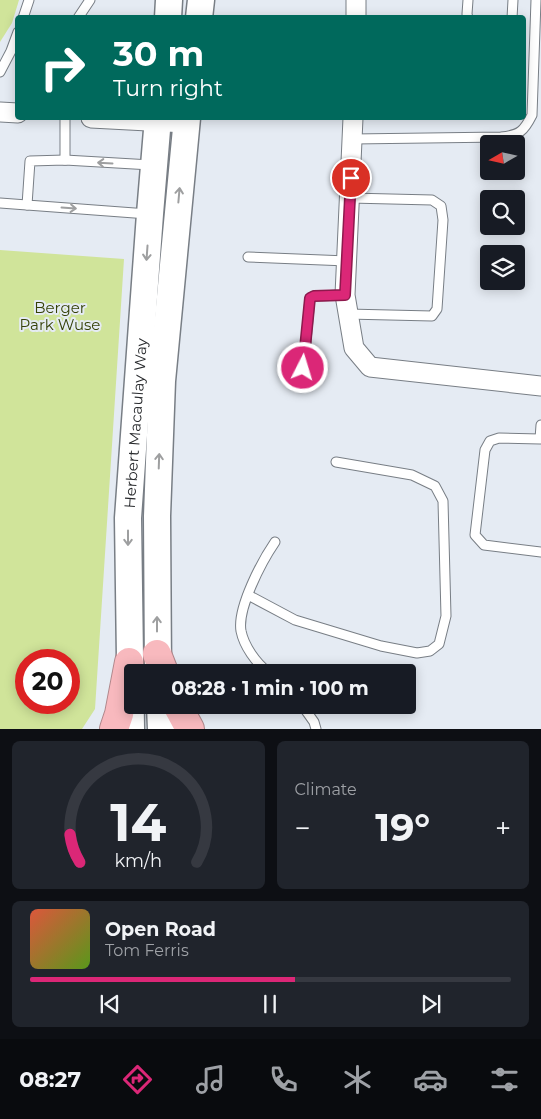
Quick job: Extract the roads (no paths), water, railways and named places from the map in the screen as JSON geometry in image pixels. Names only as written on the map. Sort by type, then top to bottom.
[{"type":"highway","points":[[114,729],[119,714],[129,662]]},
{"type":"highway","points":[[182,714],[190,729]]},
{"type":"main road","points":[[168,15],[169,0]]},
{"type":"main road","points":[[199,15],[201,0]]},
{"type":"main road","name":"Herbert Macaulay Way","points":[[131,729],[128,518],[158,120]]},
{"type":"main road","name":"Herbert Macaulay Way","points":[[160,664],[157,516],[162,381],[186,120]]},
{"type":"main road","points":[[160,714],[161,729]]},
{"type":"street","points":[[356,0],[356,15]]},
{"type":"street","points":[[0,112],[15,113]]},
{"type":"street","points":[[353,120],[345,295],[354,348],[370,367],[541,386]]},
{"type":"lane","points":[[24,15],[29,0]]},
{"type":"lane","points":[[80,15],[90,0]]},
{"type":"lane","points":[[467,15],[468,0]]},
{"type":"lane","points":[[512,15],[513,0]]},
{"type":"lane","points":[[353,139],[501,137],[514,136],[525,129],[532,115],[528,94],[536,0]]},
{"type":"lane","points":[[0,72],[15,39]]},
{"type":"lane","points":[[65,120],[65,160]]},
{"type":"lane","points":[[26,205],[30,161],[65,160],[154,165]]},
{"type":"lane","points":[[347,314],[432,316],[437,309],[443,220],[441,206],[432,200],[350,198]]},
{"type":"lane","points":[[0,203],[150,214]]},
{"type":"lane","points":[[248,257],[348,261]]},
{"type":"lane","points":[[302,384],[310,298],[314,296],[345,295]]},
{"type":"lane","points":[[541,425],[540,439],[498,438],[490,441],[485,450],[475,535],[484,545],[541,552]]},
{"type":"lane","points":[[248,595],[295,620],[381,646],[417,653],[430,651],[439,644],[446,616],[443,501],[435,486],[412,476],[336,462]]},
{"type":"lane","points":[[259,664],[248,648],[241,630],[242,611],[260,564],[275,542]]},
{"type":"lane","points":[[308,714],[316,729]]},
{"type":"park label","name":"Berger Park Wuse","points":[[60,316]]}]
